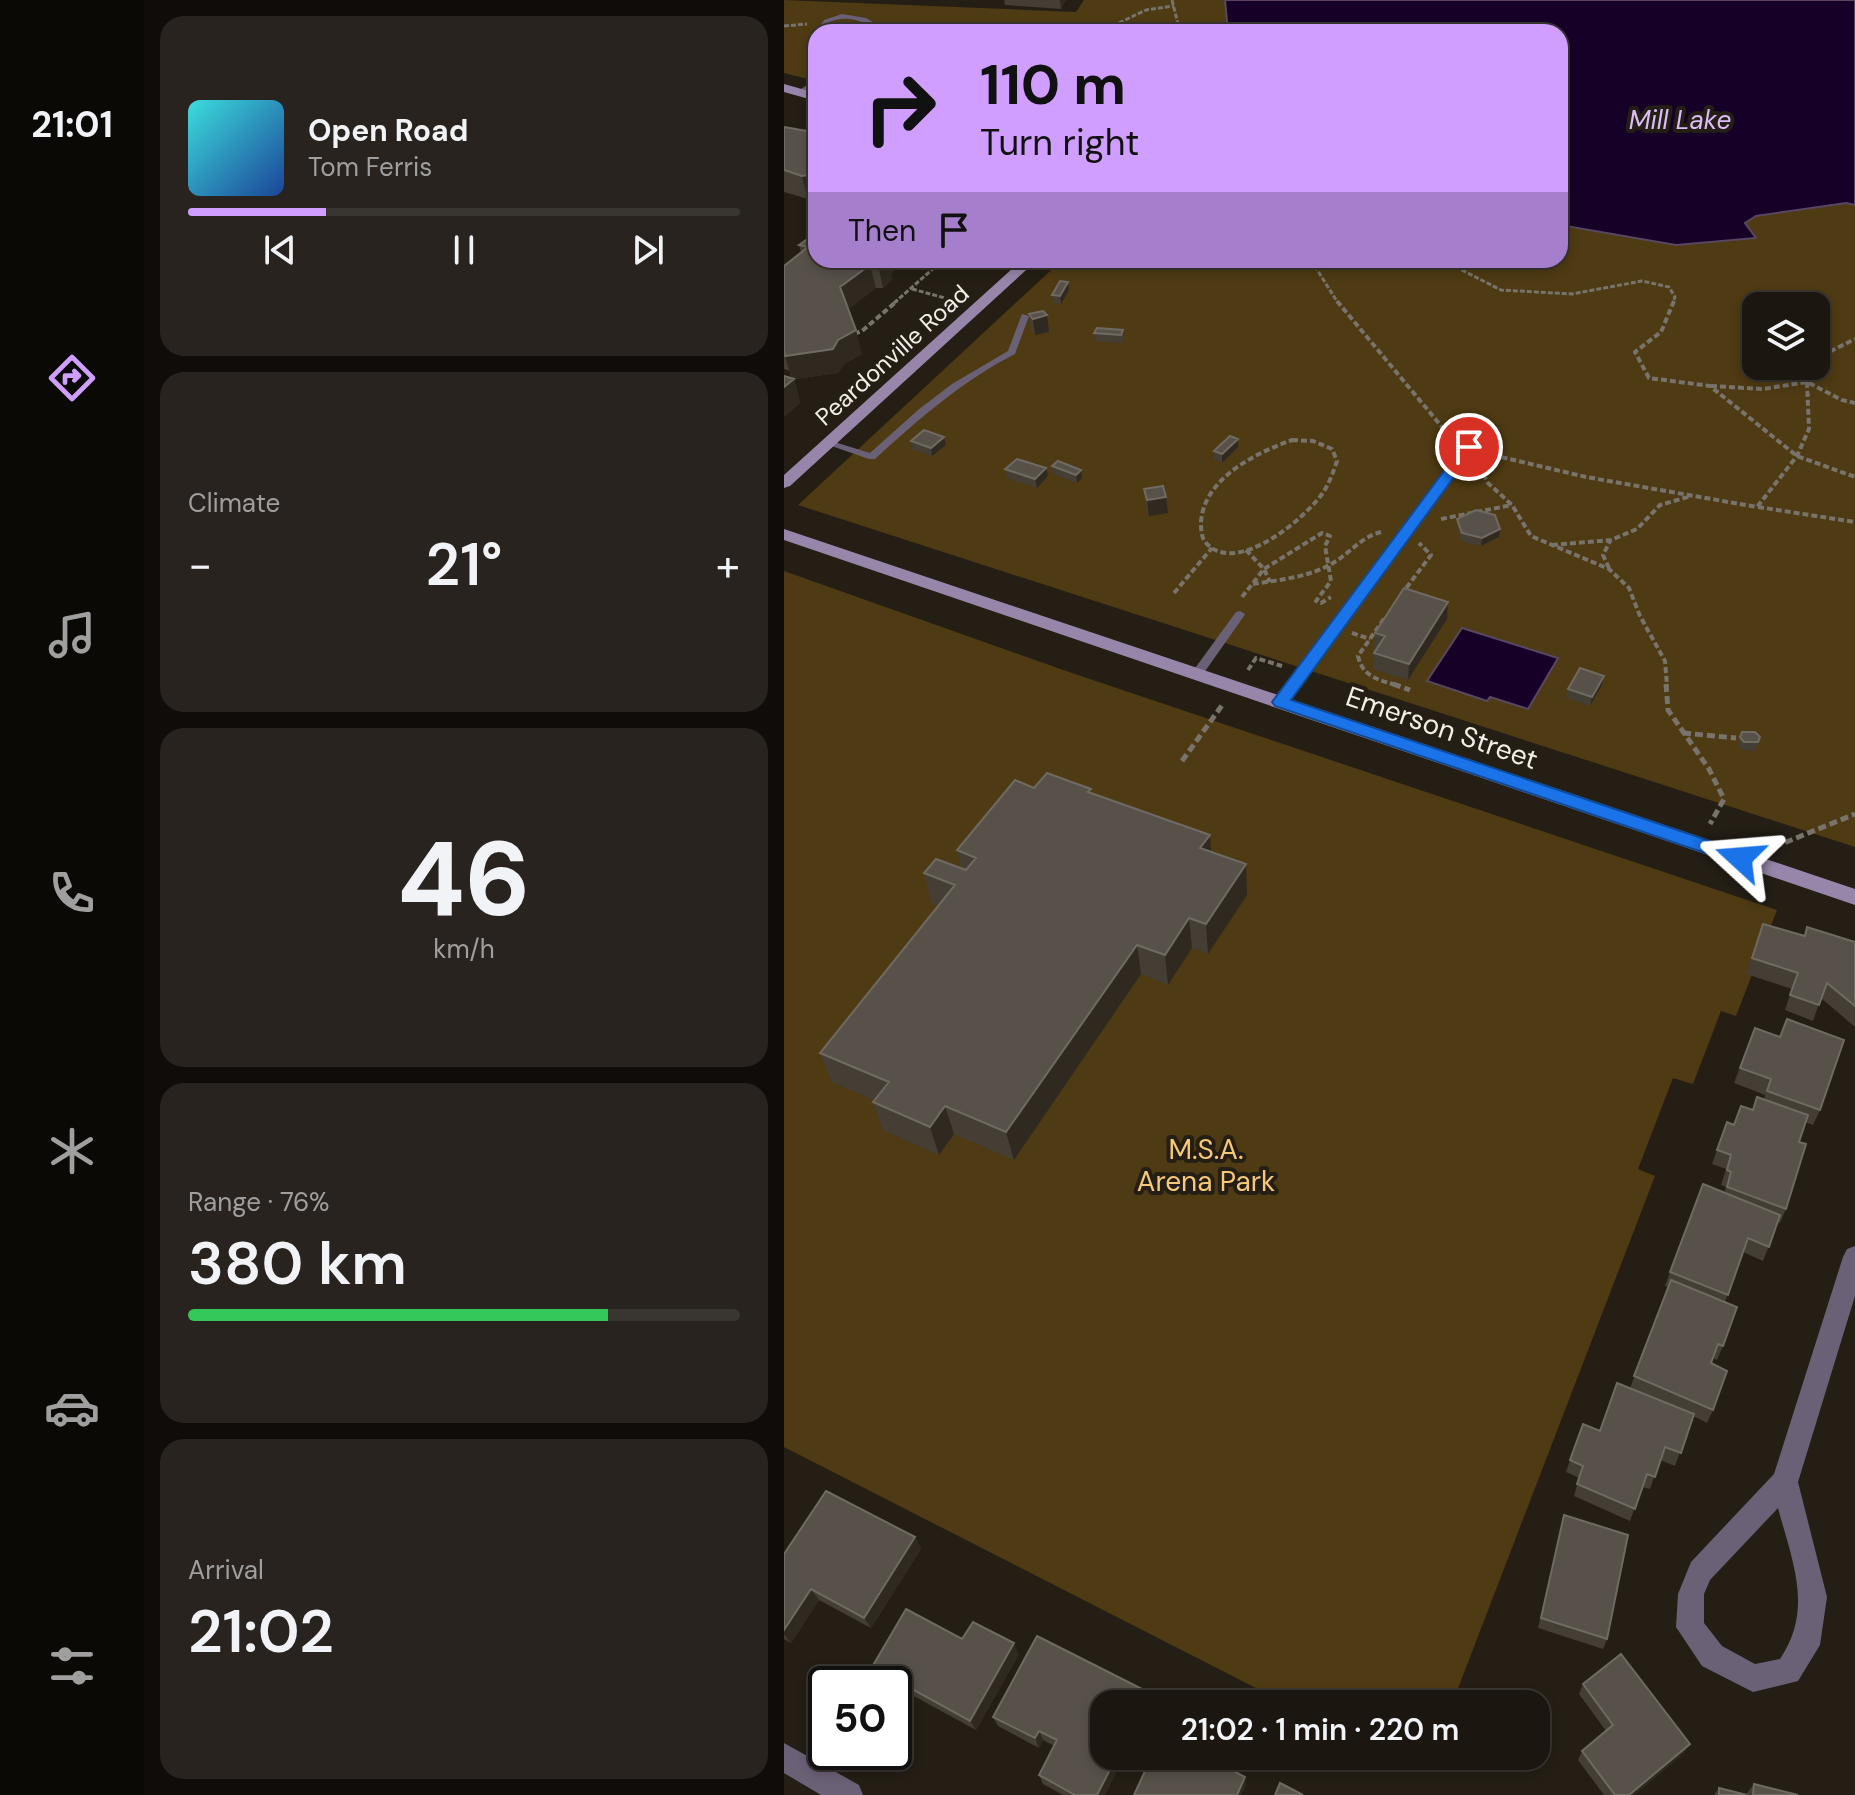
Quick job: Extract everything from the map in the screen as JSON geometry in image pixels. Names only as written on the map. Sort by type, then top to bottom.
[{"type":"main road","points":[[784,88],[808,95]]},
{"type":"main road","name":"Peardonville Road","points":[[784,483],[1021,268]]},
{"type":"main road","name":"Emerson Street","points":[[784,534],[1855,897]]},
{"type":"street","points":[[1785,1482],[1814,1597],[1806,1645],[1788,1671],[1753,1678],[1712,1656],[1690,1627],[1691,1594],[1700,1571],[1785,1482],[1855,1257]]},
{"type":"street","points":[[784,1757],[849,1795]]},
{"type":"lane","points":[[824,24],[849,14],[873,24]]},
{"type":"lane","points":[[801,93],[808,88]]},
{"type":"lane","points":[[828,443],[872,457],[941,393],[975,369],[1012,352],[1025,316]]},
{"type":"lane","points":[[1280,702],[1469,447]]},
{"type":"lane","points":[[1197,674],[1240,614]]},
{"type":"path","points":[[1172,0],[1178,24]]},
{"type":"path","points":[[1117,24],[1146,10],[1174,6]]},
{"type":"path","points":[[854,334],[862,331],[934,268]]},
{"type":"path","points":[[1316,268],[1340,306],[1442,427],[1469,447],[1586,477],[1855,522]]},
{"type":"path","points":[[1458,268],[1501,290],[1572,294],[1642,281],[1669,287],[1675,297],[1661,332],[1635,352],[1649,378],[1763,389],[1807,382],[1842,400],[1855,403]]},
{"type":"path","points":[[911,289],[956,301]]},
{"type":"path","points":[[1757,507],[1797,456],[1809,429],[1807,382],[1823,355],[1855,339]]},
{"type":"path","points":[[1710,386],[1797,456],[1855,477]]},
{"type":"path","points":[[1292,440],[1313,441],[1332,449],[1337,461],[1333,474],[1324,493],[1309,511],[1269,541],[1246,550],[1229,552],[1212,548],[1203,539],[1201,509],[1230,473],[1270,446],[1292,440]]},
{"type":"path","points":[[1469,447],[1488,483],[1512,505],[1531,536],[1609,569],[1629,588],[1640,616],[1665,661],[1668,710],[1709,769],[1724,799],[1698,844]]},
{"type":"path","points":[[1551,545],[1611,540],[1637,529],[1660,505],[1693,495]]},
{"type":"path","points":[[1399,598],[1431,555],[1408,530],[1460,513],[1512,505]]},
{"type":"path","points":[[1492,514],[1497,506]]},
{"type":"path","points":[[1460,513],[1467,522]]},
{"type":"path","points":[[1252,584],[1328,566],[1344,558],[1371,533],[1387,530]]},
{"type":"path","points":[[1609,569],[1603,555],[1611,540]]},
{"type":"path","points":[[1174,593],[1212,548]]},
{"type":"path","points":[[1246,550],[1264,569],[1270,582]]},
{"type":"path","points":[[1239,601],[1264,569]]},
{"type":"path","points":[[1387,614],[1358,656],[1361,669],[1371,677],[1410,690]]},
{"type":"path","points":[[1182,761],[1206,727]]},
{"type":"path","points":[[1682,733],[1736,738]]},
{"type":"path","points":[[1740,858],[1855,814]]},
{"type":"green space","points":[[784,0],[1076,12],[1084,0],[1855,0],[1855,847],[798,505],[1053,268],[1568,268],[1568,24],[808,24],[808,79],[784,73]]},
{"type":"green space","name":"M.S.A. Arena Park","points":[[784,571],[1072,673],[1777,910],[1736,1016],[1721,1011],[1693,1084],[1673,1078],[1638,1169],[1655,1176],[1457,1690],[1260,1690],[784,1447]]},
{"type":"water","name":"Mill Lake","points":[[1225,0],[1855,0],[1855,205],[1846,203],[1756,216],[1745,223],[1756,238],[1676,245],[1568,226],[1568,24],[1227,24]]},
{"type":"water","points":[[1462,628],[1558,658],[1528,709],[1490,697],[1487,701],[1427,681]]},
{"type":"building","points":[[784,127],[808,131],[808,175],[784,170]]},
{"type":"building","points":[[808,247],[808,268],[866,268],[840,287],[856,330],[838,340],[833,349],[785,356],[784,266]]},
{"type":"building","points":[[1060,281],[1068,282],[1060,296],[1052,295]]},
{"type":"building","points":[[1043,311],[1047,315],[1033,319],[1029,314]]},
{"type":"building","points":[[1097,328],[1123,330],[1121,335],[1094,333]]},
{"type":"building","points":[[784,376],[794,379],[784,387]]},
{"type":"building","points":[[924,430],[944,437],[931,448],[911,441]]},
{"type":"building","points":[[1230,436],[1238,439],[1222,454],[1214,451]]},
{"type":"building","points":[[1017,459],[1046,468],[1035,479],[1005,469]]},
{"type":"building","points":[[1058,461],[1081,470],[1076,475],[1052,466]]},
{"type":"building","points":[[1163,486],[1166,497],[1147,500],[1144,489]]},
{"type":"building","points":[[1476,510],[1495,515],[1500,529],[1482,538],[1462,533],[1457,519]]},
{"type":"building","points":[[1404,588],[1448,602],[1409,664],[1374,653],[1385,636],[1375,633]]},
{"type":"building","points":[[1580,668],[1604,676],[1592,697],[1568,689]]},
{"type":"building","points":[[1742,732],[1755,732],[1760,737],[1758,742],[1744,742],[1740,737]]},
{"type":"building","points":[[1047,773],[1091,789],[1088,792],[1210,835],[1200,848],[1246,864],[1206,924],[1189,918],[1165,955],[1137,945],[1006,1132],[945,1106],[930,1127],[873,1102],[889,1082],[820,1053],[955,885],[924,873],[936,859],[966,870],[976,858],[957,850],[1015,780],[1034,788]]},
{"type":"building","points":[[1763,924],[1805,936],[1807,927],[1855,942],[1855,1006],[1827,983],[1819,1005],[1790,995],[1798,973],[1752,958]]},
{"type":"building","points":[[1787,1019],[1844,1040],[1820,1110],[1767,1091],[1771,1079],[1740,1068],[1755,1028],[1780,1037]]},
{"type":"building","points":[[1757,1097],[1808,1115],[1799,1142],[1806,1144],[1786,1209],[1727,1187],[1731,1155],[1717,1150],[1727,1122],[1734,1125],[1741,1106],[1753,1110]]},
{"type":"building","points":[[1703,1184],[1780,1215],[1769,1247],[1748,1238],[1728,1295],[1670,1272]]},
{"type":"building","points":[[1671,1280],[1737,1307],[1723,1346],[1718,1344],[1711,1363],[1727,1371],[1713,1410],[1634,1376]]},
{"type":"building","points":[[1617,1383],[1694,1414],[1681,1453],[1665,1447],[1655,1477],[1647,1474],[1635,1509],[1577,1484],[1583,1466],[1570,1460],[1583,1424],[1600,1431]]},
{"type":"building","points":[[826,1491],[915,1537],[864,1618],[811,1589],[784,1630],[784,1554]]},
{"type":"building","points":[[1564,1515],[1628,1535],[1607,1639],[1541,1618]]},
{"type":"building","points":[[906,1609],[962,1639],[973,1622],[1014,1643],[970,1721],[912,1689],[912,1666],[873,1666]]},
{"type":"building","points":[[1037,1636],[1144,1690],[1090,1690],[1090,1770],[1110,1770],[1097,1795],[1075,1795],[1039,1775],[1057,1740],[1039,1731],[1035,1738],[993,1717]]},
{"type":"building","points":[[1621,1654],[1690,1744],[1629,1795],[1615,1795],[1582,1751],[1613,1725],[1583,1684]]},
{"type":"building","points":[[1146,1770],[1232,1770],[1245,1777],[1237,1795],[1134,1795]]},
{"type":"building","points":[[1280,1783],[1303,1795],[1275,1795]]},
{"type":"building","points":[[1754,1784],[1798,1795],[1753,1795]]},
{"type":"building","points":[[1719,1788],[1747,1795],[1719,1795]]},
{"type":"route","points":[[1469,447],[1280,702],[1740,858]]}]
